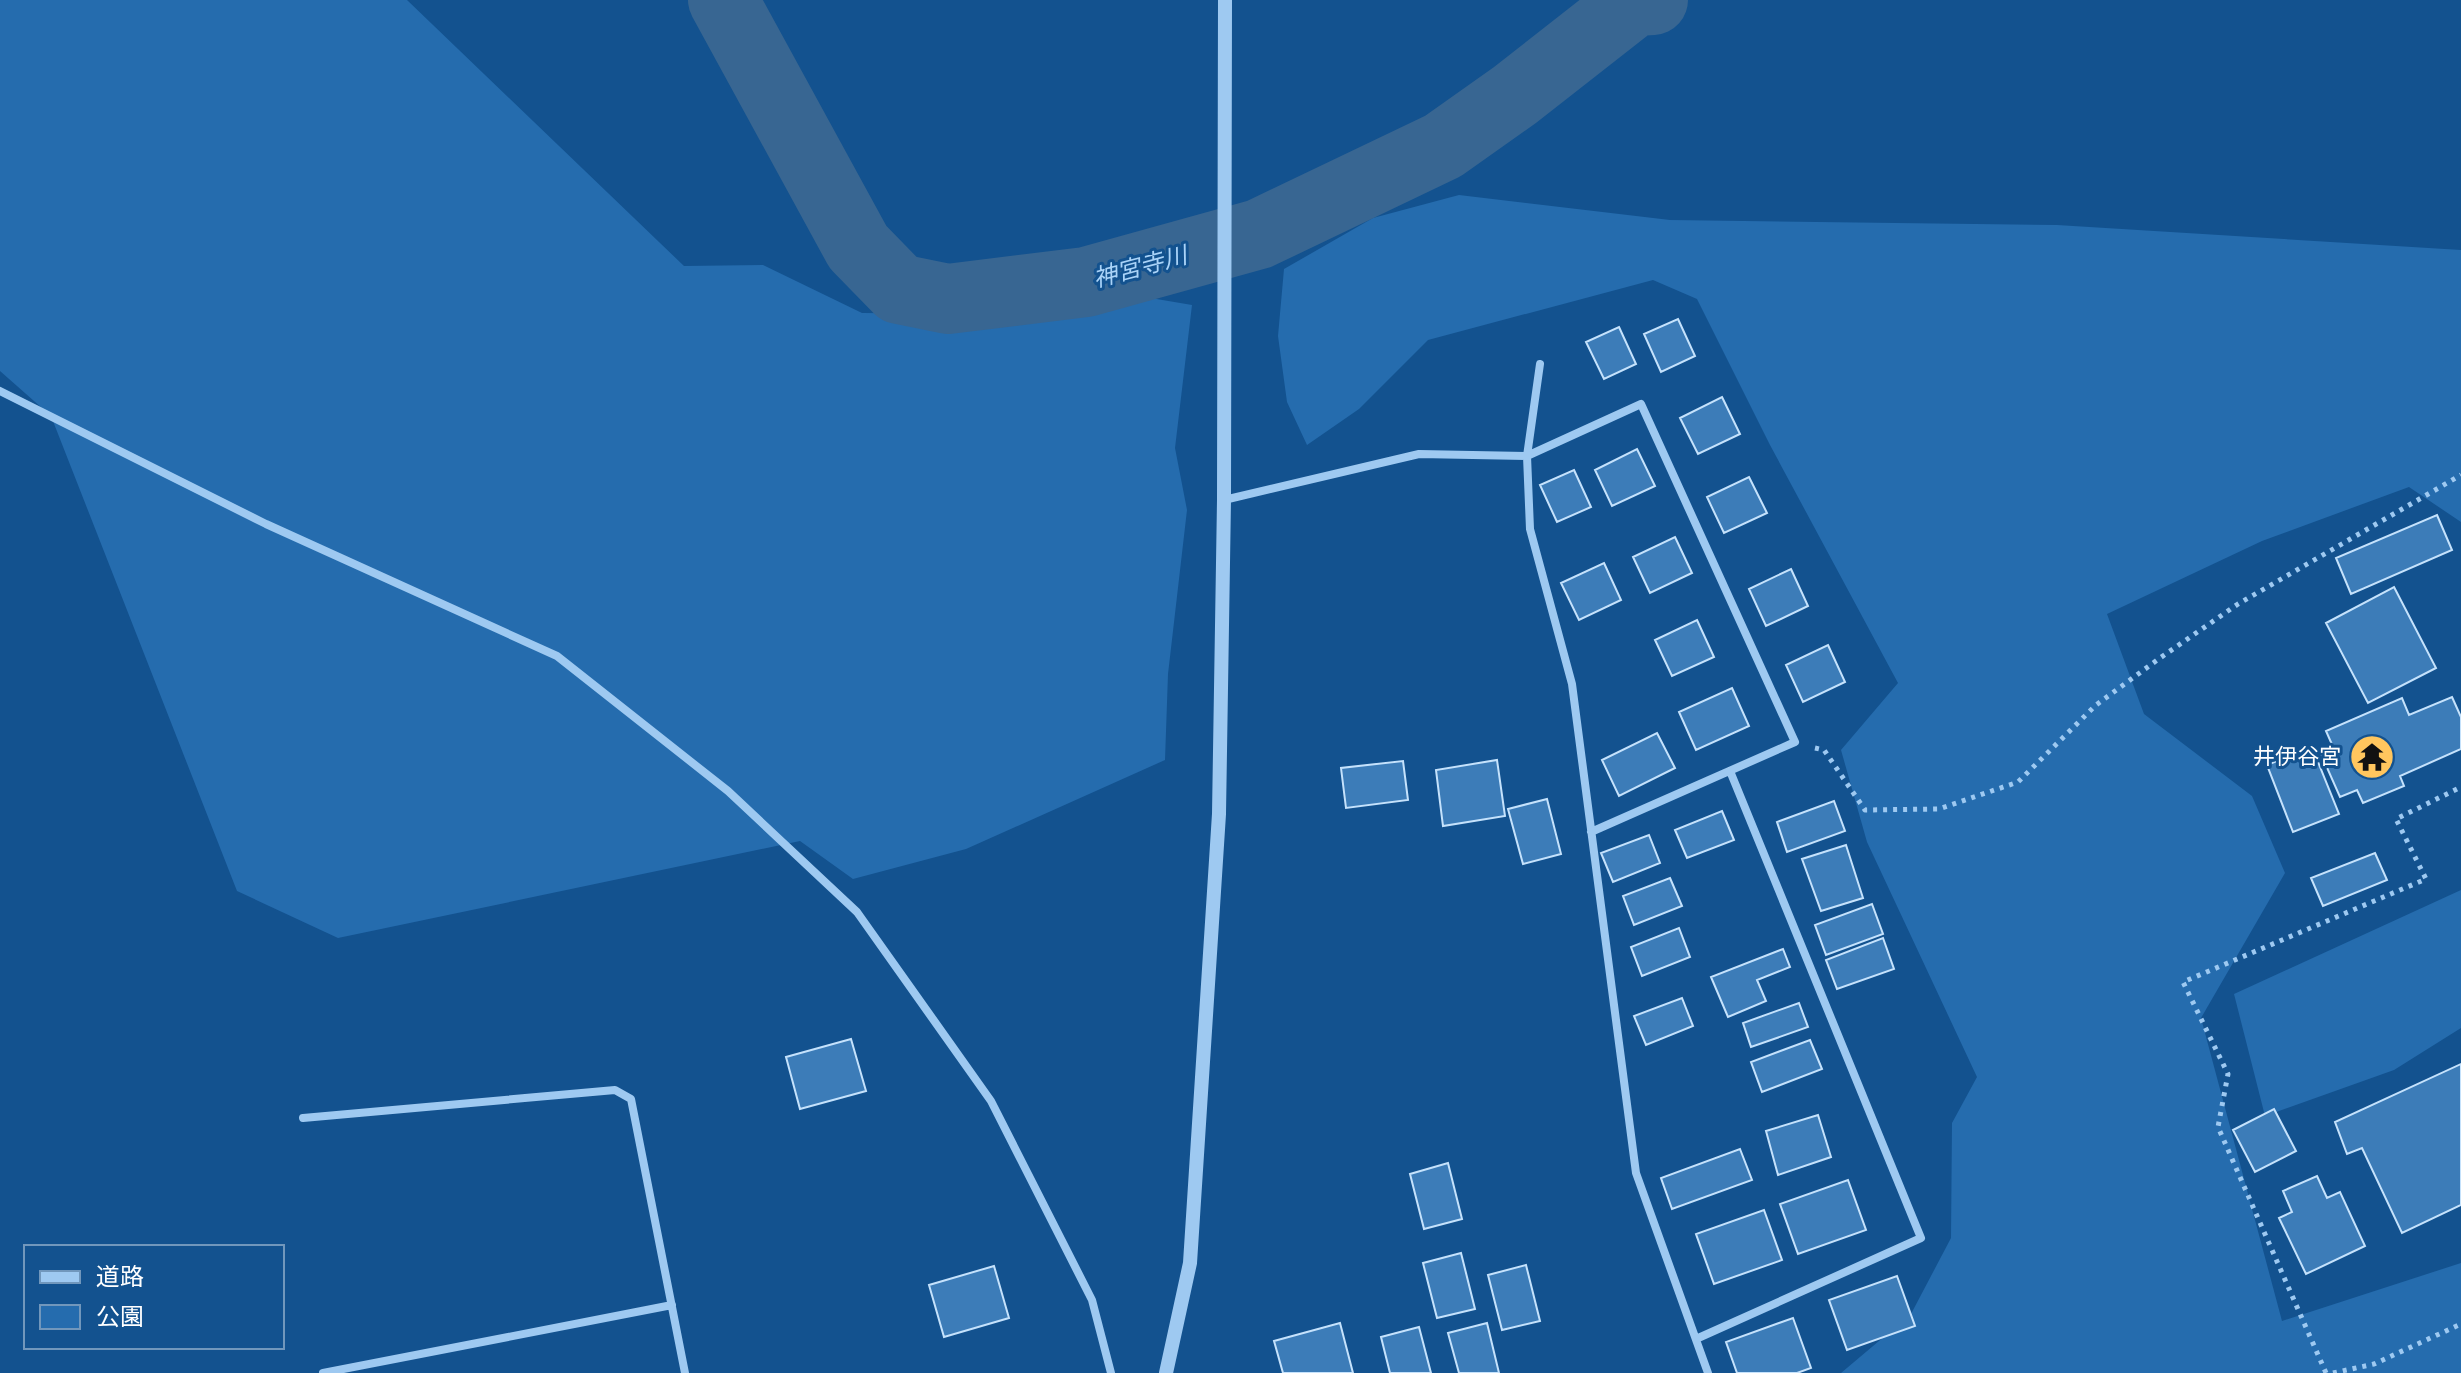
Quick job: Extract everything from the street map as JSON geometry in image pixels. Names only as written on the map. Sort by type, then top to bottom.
[{"type":"street","points":[[1166,1373],[1190,1263],[1219,814],[1224,500],[1225,0]]},
{"type":"street","points":[[1540,364],[1527,456],[1530,529],[1572,684],[1636,1173],[1708,1373]]},
{"type":"street","points":[[0,391],[266,524],[557,656],[728,791],[857,912],[991,1101],[1092,1300],[1111,1373]]},
{"type":"street","points":[[1224,500],[1419,454],[1527,456],[1641,404],[1795,742],[1591,832]]},
{"type":"street","points":[[1696,1339],[1921,1238],[1730,771]]},
{"type":"street","points":[[303,1118],[615,1090],[631,1099],[685,1373]]},
{"type":"street","points":[[323,1373],[672,1305]]},
{"type":"path","points":[[1795,742],[1824,750],[1865,810],[1939,809],[2018,782],[2096,705],[2160,658],[2238,604],[2461,475]]},
{"type":"path","points":[[2326,1373],[2218,1127],[2228,1074],[2183,982],[2426,879],[2396,819],[2461,787]]},
{"type":"path","points":[[2333,1373],[2374,1364],[2461,1324]]},
{"type":"green space","points":[[0,0],[407,0],[684,266],[763,265],[862,313],[982,314],[1068,284],[1192,305],[1175,448],[1187,510],[1168,674],[1165,760],[966,849],[853,879],[800,841],[338,938],[237,891],[51,416],[0,371]]},
{"type":"green space","points":[[1459,195],[1670,220],[2057,225],[2461,250],[2461,522],[2409,487],[2262,541],[2107,614],[2144,714],[2252,796],[2285,873],[2201,1018],[2282,1321],[2461,1263],[2461,1373],[1841,1373],[1911,1314],[1951,1238],[1952,1123],[1977,1077],[1867,842],[1841,750],[1898,683],[1770,445],[1697,299],[1653,280],[1428,340],[1359,409],[1307,445],[1287,402],[1278,336],[1284,269],[1373,218]]},
{"type":"green space","points":[[2461,890],[2461,1028],[2394,1070],[2265,1116],[2234,994]]},
{"type":"building","points":[[1678,319],[1695,356],[1661,372],[1644,334]]},
{"type":"building","points":[[1619,327],[1636,364],[1604,379],[1586,342]]},
{"type":"building","points":[[1722,397],[1740,434],[1698,454],[1680,418]]},
{"type":"building","points":[[1637,449],[1655,486],[1612,506],[1595,470]]},
{"type":"building","points":[[1574,470],[1591,507],[1557,522],[1540,485]]},
{"type":"building","points":[[1749,477],[1767,513],[1724,533],[1707,497]]},
{"type":"building","points":[[2437,515],[2452,550],[2351,594],[2336,558]]},
{"type":"building","points":[[1675,537],[1692,573],[1650,593],[1633,557]]},
{"type":"building","points":[[1604,563],[1621,600],[1579,620],[1561,583]]},
{"type":"building","points":[[1791,569],[1808,606],[1766,626],[1749,589]]},
{"type":"building","points":[[2394,587],[2436,668],[2368,703],[2326,623]]},
{"type":"building","points":[[1697,620],[1714,657],[1672,676],[1655,640]]},
{"type":"building","points":[[1828,645],[1845,682],[1803,702],[1786,665]]},
{"type":"building","points":[[1732,688],[1749,726],[1696,750],[1679,712]]},
{"type":"building","points":[[2452,697],[2461,717],[2461,749],[2400,776],[2404,786],[2363,803],[2357,790],[2340,797],[2321,754],[2334,749],[2326,731],[2402,698],[2409,715]]},
{"type":"building","points":[[1657,733],[1675,768],[1619,796],[1602,760]]},
{"type":"building","points":[[2312,747],[2339,814],[2293,832],[2267,765]]},
{"type":"building","points":[[1497,760],[1505,816],[1443,826],[1436,770]]},
{"type":"building","points":[[1403,761],[1408,800],[1346,808],[1341,768]]},
{"type":"building","points":[[1547,799],[1561,854],[1523,864],[1508,809]]},
{"type":"building","points":[[1834,801],[1845,831],[1787,852],[1777,822]]},
{"type":"building","points":[[1722,811],[1734,840],[1687,858],[1675,830]]},
{"type":"building","points":[[1649,835],[1660,863],[1613,882],[1601,853]]},
{"type":"building","points":[[1846,845],[1863,898],[1821,911],[1802,859]]},
{"type":"building","points":[[2375,853],[2387,880],[2323,906],[2311,878]]},
{"type":"building","points":[[1670,878],[1682,906],[1634,925],[1623,896]]},
{"type":"building","points":[[1872,904],[1883,934],[1826,955],[1815,925]]},
{"type":"building","points":[[1679,928],[1690,957],[1642,976],[1631,947]]},
{"type":"building","points":[[1883,938],[1894,969],[1837,989],[1826,960]]},
{"type":"building","points":[[1783,949],[1790,967],[1757,980],[1766,1001],[1728,1017],[1711,977]]},
{"type":"building","points":[[1682,998],[1693,1026],[1646,1045],[1634,1016]]},
{"type":"building","points":[[1799,1003],[1808,1027],[1751,1047],[1743,1023]]},
{"type":"building","points":[[851,1039],[866,1091],[800,1109],[786,1057]]},
{"type":"building","points":[[1810,1040],[1822,1069],[1762,1092],[1751,1062]]},
{"type":"building","points":[[2461,1064],[2461,1205],[2402,1233],[2362,1148],[2347,1154],[2335,1122]]},
{"type":"building","points":[[2274,1109],[2296,1151],[2255,1172],[2233,1130]]},
{"type":"building","points":[[1818,1115],[1831,1157],[1778,1175],[1766,1131]]},
{"type":"building","points":[[1740,1149],[1752,1180],[1672,1209],[1661,1178]]},
{"type":"building","points":[[1448,1163],[1462,1219],[1424,1229],[1410,1174]]},
{"type":"building","points":[[2317,1176],[2327,1198],[2340,1192],[2365,1246],[2306,1274],[2279,1218],[2292,1212],[2283,1191]]},
{"type":"building","points":[[1848,1180],[1866,1230],[1798,1254],[1780,1204]]},
{"type":"building","points":[[1764,1210],[1782,1260],[1714,1284],[1696,1234]]},
{"type":"building","points":[[1461,1253],[1475,1309],[1437,1318],[1423,1263]]},
{"type":"building","points":[[1526,1265],[1540,1321],[1502,1330],[1488,1275]]},
{"type":"building","points":[[994,1266],[1009,1318],[944,1337],[929,1285]]},
{"type":"building","points":[[1897,1276],[1915,1326],[1847,1350],[1829,1300]]},
{"type":"building","points":[[1793,1318],[1811,1368],[1797,1373],[1737,1373],[1726,1342]]},
{"type":"building","points":[[1340,1323],[1353,1373],[1283,1373],[1274,1341]]},
{"type":"building","points":[[1487,1323],[1499,1373],[1459,1373],[1448,1333]]},
{"type":"building","points":[[1419,1327],[1431,1373],[1390,1373],[1381,1337]]},
{"type":"waterway","name":"神宮寺川","points":[[723,0],[858,247],[899,289],[948,299],[1086,282],[1259,234],[1443,146],[1515,95],[1635,1],[1653,0]]},
{"type":"place","name":"井伊谷宮","points":[[2372,757]]}]
